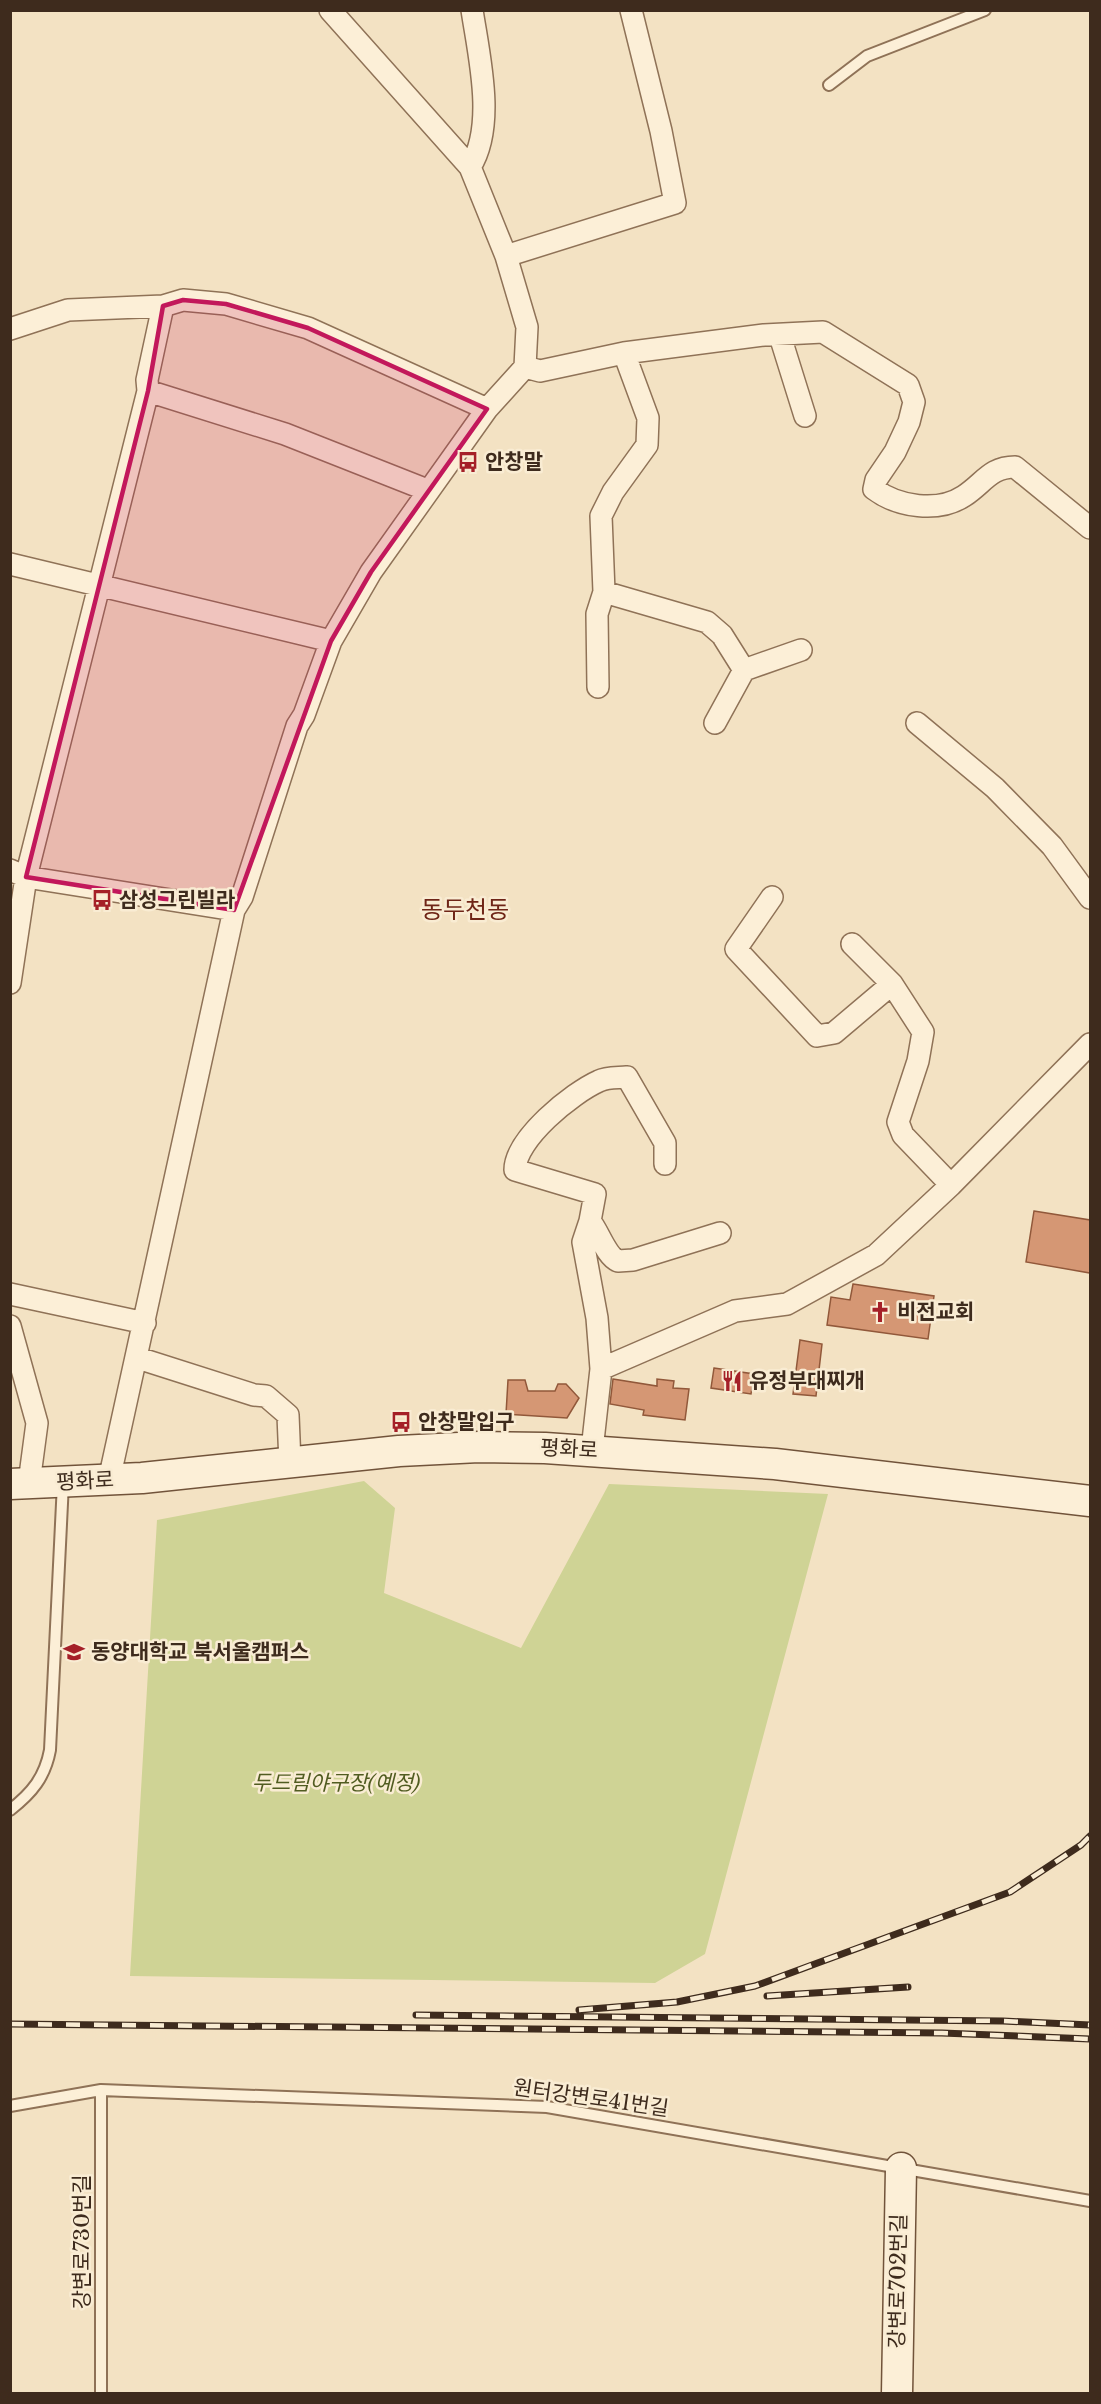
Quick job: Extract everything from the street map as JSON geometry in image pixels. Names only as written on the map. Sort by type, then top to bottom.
[{"type":"main road","name":"평화로","points":[[20,1483],[109,1480],[399,1451],[479,1447],[592,1450],[775,1464],[1090,1501]]},
{"type":"main road","name":"강변로702번길","points":[[897,2394],[901,2168]]},
{"type":"street","points":[[109,1480],[138,1358],[206,1031],[234,910],[242,897],[297,726],[304,715],[331,641],[371,572],[487,409],[525,367],[527,327],[506,256],[470,167],[330,10]]},
{"type":"street","points":[[470,167],[480,152],[484,92],[472,10]]},
{"type":"street","points":[[506,256],[675,203],[661,131],[631,10]]},
{"type":"street","points":[[10,329],[68,310],[163,306],[183,300],[226,304],[308,327],[487,409]]},
{"type":"street","points":[[10,983],[16,879],[98,584],[148,392],[147,381],[163,306]]},
{"type":"street","points":[[525,367],[540,371],[624,353],[764,335],[780,336],[823,332],[908,385],[914,402],[909,422],[895,452],[876,480],[874,489],[885,497],[916,506],[942,505],[962,498],[1000,467],[1016,467],[1090,528]]},
{"type":"street","points":[[780,336],[805,416]]},
{"type":"street","points":[[598,687],[597,614],[604,592],[601,516],[613,492],[647,445],[648,418],[624,353]]},
{"type":"street","points":[[148,392],[285,434],[428,490]]},
{"type":"street","points":[[10,564],[331,641]]},
{"type":"street","points":[[604,592],[707,622],[722,635],[744,670]]},
{"type":"street","points":[[715,723],[744,670],[801,650]]},
{"type":"street","points":[[917,723],[995,788],[1052,846],[1090,898]]},
{"type":"street","points":[[16,879],[234,910]]},
{"type":"street","points":[[772,897],[736,949],[817,1036],[834,1033],[892,984]]},
{"type":"street","points":[[852,944],[892,984],[923,1032],[918,1061],[898,1122],[903,1135],[951,1185]]},
{"type":"street","points":[[601,1369],[735,1311],[787,1304],[876,1255],[951,1185],[1090,1044]]},
{"type":"street","points":[[592,1450],[601,1369],[597,1318],[583,1242],[595,1194],[515,1170],[515,1161],[530,1136],[572,1097],[600,1080],[627,1077],[665,1143],[665,1164]]},
{"type":"street","points":[[590,1221],[603,1240],[607,1251],[618,1261],[633,1260],[720,1233]]},
{"type":"street","points":[[10,1294],[145,1323]]},
{"type":"street","points":[[10,1326],[37,1423],[20,1483]]},
{"type":"street","points":[[138,1358],[254,1395],[266,1395],[288,1415],[290,1463]]},
{"type":"lane","points":[[829,85],[867,56],[985,10]]},
{"type":"lane","points":[[10,1810],[36,1786],[46,1771],[50,1750],[63,1483]]},
{"type":"lane","name":"원터강변로41번길","points":[[10,2106],[101,2090],[547,2107],[1090,2201]]},
{"type":"lane","name":"강변로730번길","points":[[101,2090],[101,2394]]},
{"type":"highlighted area","points":[[183,300],[226,304],[308,328],[487,409],[371,572],[331,641],[234,910],[26,877],[148,391],[163,306]]},
{"type":"green space","name":"두드림야구장(예정)","points":[[364,1481],[395,1508],[384,1593],[521,1648],[609,1484],[828,1494],[705,1954],[655,1983],[130,1976],[157,1520]]},
{"type":"building","points":[[1034,1211],[1090,1220],[1090,1273],[1026,1262]]},
{"type":"building","name":"비전교회","points":[[853,1284],[934,1296],[928,1339],[827,1325],[831,1297],[850,1300]]},
{"type":"building","points":[[800,1340],[822,1344],[816,1396],[793,1394]]},
{"type":"building","points":[[714,1368],[754,1374],[751,1394],[711,1388]]},
{"type":"building","points":[[613,1379],[657,1386],[657,1379],[674,1381],[673,1388],[689,1389],[685,1420],[643,1415],[644,1410],[610,1404]]},
{"type":"building","points":[[508,1380],[525,1380],[528,1391],[555,1391],[558,1384],[566,1384],[579,1398],[567,1418],[506,1414]]},
{"type":"railway","points":[[579,2010],[677,2002],[755,1986],[1010,1892],[1081,1845],[1090,1836]]},
{"type":"railway","points":[[767,1996],[908,1987]]},
{"type":"railway","points":[[416,2015],[1003,2021],[1090,2025]]},
{"type":"railway","points":[[10,2024],[942,2033],[1090,2039]]},
{"type":"place","name":"안창말","points":[[468,462]]},
{"type":"place","name":"삼성그린빌라","points":[[102,900]]},
{"type":"place","name":"비전교회","points":[[880,1312]]},
{"type":"place","name":"유정부대찌개","points":[[732,1381]]},
{"type":"place","name":"안창말입구","points":[[401,1422]]},
{"type":"place","name":"동양대학교 북서울캠퍼스","points":[[74,1652]]},
{"type":"district","name":"동두천동","points":[[465,909]]}]
